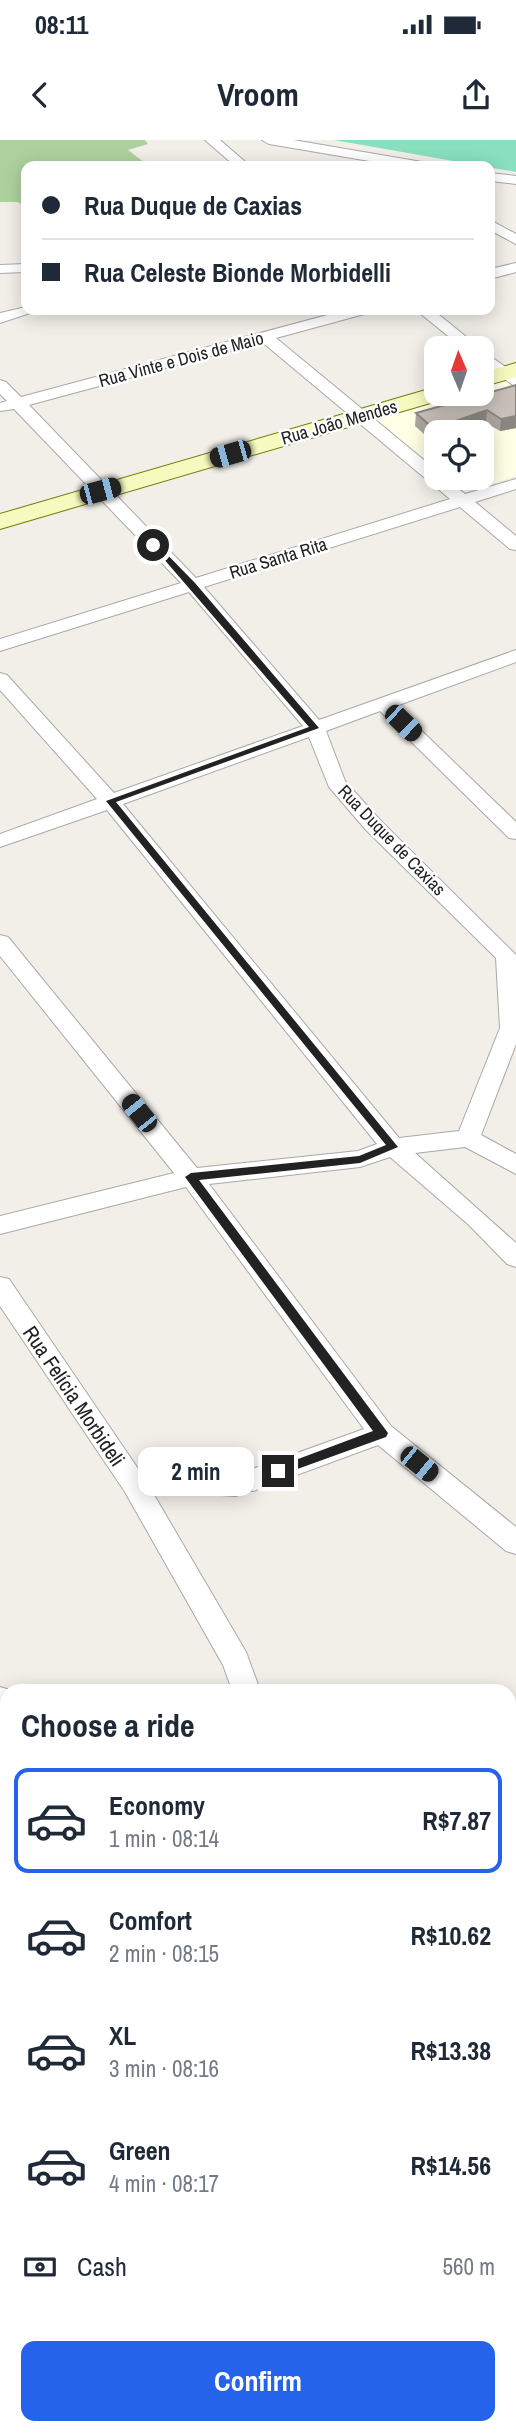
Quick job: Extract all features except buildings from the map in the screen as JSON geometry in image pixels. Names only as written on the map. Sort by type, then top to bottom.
[{"type":"street","points":[[212,140],[237,161]]},
{"type":"street","points":[[269,140],[382,161]]},
{"type":"street","points":[[495,178],[516,180]]},
{"type":"street","points":[[495,227],[516,240]]},
{"type":"street","points":[[495,273],[516,267]]},
{"type":"street","points":[[0,269],[21,268]]},
{"type":"street","points":[[0,318],[21,313]]},
{"type":"street","name":"Rua Vinte e Dois de Maio","points":[[0,408],[345,315]]},
{"type":"street","points":[[430,315],[457,336]]},
{"type":"street","points":[[265,337],[516,545]]},
{"type":"street","points":[[494,363],[512,375]]},
{"type":"street","points":[[494,378],[512,375]]},
{"type":"street","name":"Rua Duque de Caxias","points":[[0,385],[192,584],[315,728],[336,783],[373,825],[511,954],[513,1028],[468,1139]]},
{"type":"street","name":"Rua João Mendes","points":[[0,522],[424,397]]},
{"type":"street","name":"Rua Santa Rita","points":[[0,645],[516,484]]},
{"type":"street","points":[[0,841],[516,656]]},
{"type":"street","points":[[0,679],[110,801],[393,1147],[477,1219],[516,1258]]},
{"type":"street","points":[[384,705],[516,833]]},
{"type":"street","points":[[0,942],[191,1177],[382,1433],[516,1543]]},
{"type":"street","points":[[0,1224],[191,1177],[360,1159],[393,1147],[468,1139],[516,1165]]},
{"type":"street","name":"Rua Felícia Morbideli","points":[[0,1286],[134,1484],[236,1661],[244,1684]]},
{"type":"street","points":[[253,1480],[382,1433]]},
{"type":"lane","points":[[134,1484],[236,1491],[253,1480]]},
{"type":"shaded area","points":[[504,380],[516,389],[516,476],[494,483],[494,420],[424,420],[424,460],[373,418],[424,403],[424,406],[494,406],[494,383]]},
{"type":"green space","points":[[0,140],[145,140],[148,144],[128,150],[142,161],[21,161],[21,204],[0,202]]},
{"type":"green space","points":[[334,140],[516,140],[516,172],[495,168],[495,161],[453,161]]},
{"type":"route","points":[[153,545],[192,584],[315,728],[110,801],[393,1147],[360,1159],[191,1177],[382,1433],[278,1471]]}]
